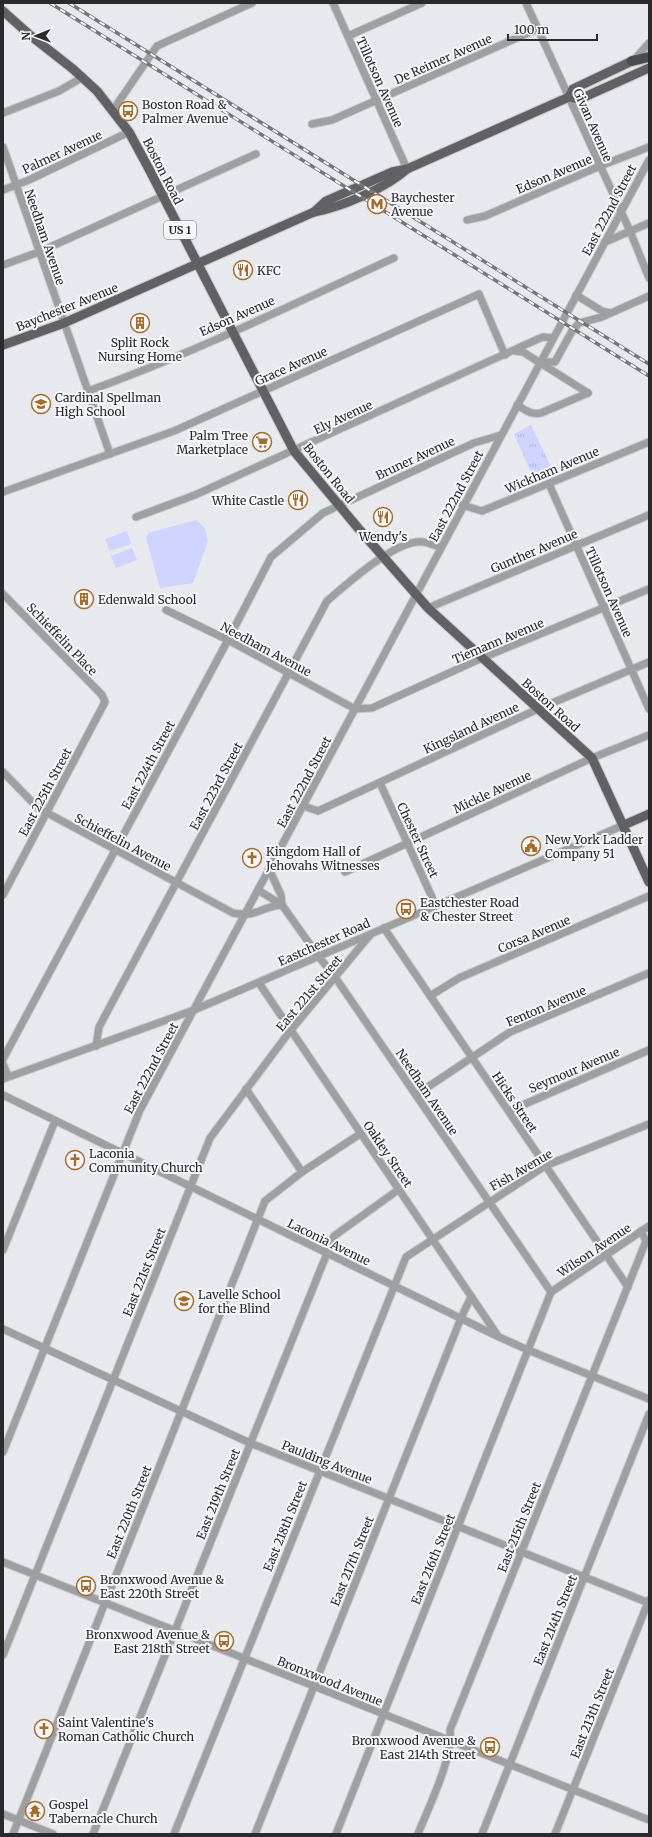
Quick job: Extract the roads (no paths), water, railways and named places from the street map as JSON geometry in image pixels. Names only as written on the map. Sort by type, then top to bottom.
[{"type":"highway","points":[[632,61],[649,57]]},
{"type":"main road","name":"Boston Road","points":[[3,11],[83,77],[113,110],[129,132],[163,196],[294,451],[428,608],[592,758],[649,882]]},
{"type":"main road","name":"Baychester Avenue","points":[[569,97],[573,89],[632,61]]},
{"type":"main road","name":"Baychester Avenue","points":[[3,345],[64,323],[314,212],[330,209],[395,180],[407,169],[569,97],[580,99],[649,68]]},
{"type":"main road","name":"Eastchester Road","points":[[624,825],[649,814]]},
{"type":"street","points":[[113,110],[157,46],[252,3]]},
{"type":"street","name":"Tillotson Avenue","points":[[333,3],[407,169]]},
{"type":"street","points":[[348,36],[422,3]]},
{"type":"street","name":"Givan Avenue","points":[[526,3],[630,231],[649,278]]},
{"type":"street","name":"De Reimer Avenue","points":[[312,124],[332,120],[537,29]]},
{"type":"street","points":[[632,61],[649,43]]},
{"type":"street","points":[[3,114],[59,90],[83,77]]},
{"type":"street","name":"Palmer Avenue","points":[[3,190],[16,186],[129,132]]},
{"type":"street","name":"Needham Avenue","points":[[3,147],[110,454]]},
{"type":"street","name":"Edson Avenue","points":[[467,220],[485,216],[600,166],[649,147]]},
{"type":"street","points":[[3,265],[39,252],[256,154]]},
{"type":"street","name":"East 222nd Street","points":[[3,1452],[140,1110],[416,595],[462,505],[649,160]]},
{"type":"street","points":[[604,243],[649,223]]},
{"type":"street","name":"Edson Avenue","points":[[88,391],[117,381],[394,258]]},
{"type":"street","name":"Grace Avenue","points":[[110,454],[174,431],[479,294],[505,355]]},
{"type":"street","points":[[576,295],[602,311],[610,313]]},
{"type":"street","points":[[540,362],[555,362],[572,331],[579,323],[602,317],[649,296]]},
{"type":"street","name":"Ely Avenue","points":[[136,517],[195,495],[543,337],[553,338]]},
{"type":"street","points":[[513,351],[523,352],[588,393],[541,413],[535,414],[527,412],[517,405]]},
{"type":"street","name":"Bruner Avenue","points":[[339,505],[474,443],[501,435]]},
{"type":"street","name":"Wickham Avenue","points":[[462,505],[482,512],[649,442]]},
{"type":"street","points":[[3,492],[110,454]]},
{"type":"street","name":"Tillotson Avenue","points":[[549,484],[649,709]]},
{"type":"street","name":"East 224th Street","points":[[3,1059],[271,557],[323,513],[339,505]]},
{"type":"street","name":"Gunther Avenue","points":[[428,608],[649,515]]},
{"type":"street","points":[[384,557],[396,549],[413,542],[422,542],[440,547]]},
{"type":"street","name":"East 223rd Street","points":[[96,1046],[99,1027],[327,601],[368,567],[384,557]]},
{"type":"street","name":"Tiemann Avenue","points":[[355,709],[372,708],[482,658],[649,589]]},
{"type":"street","name":"Schieffelin Place","points":[[3,594],[104,699]]},
{"type":"street","name":"Needham Avenue","points":[[166,610],[228,640],[288,674],[355,709]]},
{"type":"street","name":"Kingsland Avenue","points":[[303,806],[318,811],[538,709],[649,662]]},
{"type":"street","name":"East 225th Street","points":[[3,894],[104,707],[104,699]]},
{"type":"street","name":"Mickle Avenue","points":[[344,872],[592,758],[649,735]]},
{"type":"street","name":"Schieffelin Avenue","points":[[3,772],[38,808],[46,813],[233,913],[244,915]]},
{"type":"street","name":"Chester Street","points":[[380,783],[436,906]]},
{"type":"street","name":"Eastchester Road","points":[[5,1077],[194,1010],[624,825]]},
{"type":"street","name":"Needham Avenue","points":[[269,869],[281,895],[282,905]]},
{"type":"street","name":"Needham Avenue","points":[[258,890],[282,905],[335,977],[551,1292]]},
{"type":"street","name":"Corsa Avenue","points":[[430,996],[459,978],[649,896]]},
{"type":"street","points":[[244,915],[257,913],[271,907],[282,905]]},
{"type":"street","name":"Hicks Street","points":[[384,928],[628,1287]]},
{"type":"street","name":"East 221st Street","points":[[3,1655],[210,1138],[290,1031],[370,935]]},
{"type":"street","name":"Fenton Avenue","points":[[416,1096],[510,1032],[649,973]]},
{"type":"street","name":"Oakley Street","points":[[259,983],[290,1031],[499,1337]]},
{"type":"street","name":"Seymour Avenue","points":[[509,1111],[649,1050]]},
{"type":"street","points":[[3,1064],[5,1077]]},
{"type":"street","points":[[246,1089],[302,1172],[360,1134]]},
{"type":"street","name":"Laconia Avenue","points":[[3,1096],[499,1337],[649,1399]]},
{"type":"street","points":[[3,1250],[55,1121]]},
{"type":"street","name":"Fish Avenue","points":[[432,1239],[545,1166],[649,1124]]},
{"type":"street","name":"East 220th Street","points":[[12,1834],[266,1199],[302,1172]]},
{"type":"street","name":"East 219th Street","points":[[93,1834],[334,1236],[398,1190]]},
{"type":"street","name":"Wilson Avenue","points":[[551,1292],[605,1254],[649,1226]]},
{"type":"street","name":"East 215th Street","points":[[418,1834],[448,1756],[451,1741],[450,1730],[646,1241],[646,1237],[641,1231]]},
{"type":"street","name":"East 218th Street","points":[[174,1834],[393,1286],[406,1257],[432,1239]]},
{"type":"street","name":"East 216th Street","points":[[336,1834],[551,1292]]},
{"type":"street","name":"East 217th Street","points":[[255,1834],[461,1318],[471,1297]]},
{"type":"street","name":"Paulding Avenue","points":[[3,1330],[250,1443],[584,1577],[649,1601]]},
{"type":"street","name":"East 214th Street","points":[[482,1834],[649,1414]]},
{"type":"street","name":"Bronxwood Avenue","points":[[3,1562],[649,1820]]},
{"type":"street","name":"East 213th Street","points":[[555,1834],[649,1601]]},
{"type":"street","points":[[3,1814],[53,1834]]},
{"type":"railway","points":[[50,3],[649,376]]},
{"type":"railway","points":[[69,3],[649,364]]},
{"type":"place","name":"Boston Road & Palmer Avenue","points":[[128,111]]},
{"type":"place","name":"Baychester Avenue","points":[[377,204]]},
{"type":"place","name":"KFC","points":[[243,270]]},
{"type":"place","name":"Split Rock Nursing Home","points":[[140,323]]},
{"type":"place","name":"Cardinal Spellman High School","points":[[41,404]]},
{"type":"place","name":"Palm Tree Marketplace","points":[[262,442]]},
{"type":"place","name":"White Castle","points":[[298,500]]},
{"type":"place","name":"Wendy's","points":[[383,517]]},
{"type":"place","name":"Edenwald School","points":[[84,599]]},
{"type":"place","name":"New York Ladder Company 51","points":[[531,846]]},
{"type":"place","name":"Kingdom Hall of Jehovahs Witnesses","points":[[252,858]]},
{"type":"place","name":"Eastchester Road & Chester Street","points":[[406,909]]},
{"type":"place","name":"Laconia Community Church","points":[[75,1160]]},
{"type":"place","name":"Lavelle School for the Blind","points":[[184,1301]]},
{"type":"place","name":"Bronxwood Avenue & East 220th Street","points":[[86,1586]]},
{"type":"place","name":"Bronxwood Avenue & East 218th Street","points":[[224,1641]]},
{"type":"place","name":"Saint Valentine's Roman Catholic Church","points":[[44,1729]]},
{"type":"place","name":"Bronxwood Avenue & East 214th Street","points":[[490,1747]]},
{"type":"place","name":"Gospel Tabernacle Church","points":[[35,1811]]}]
